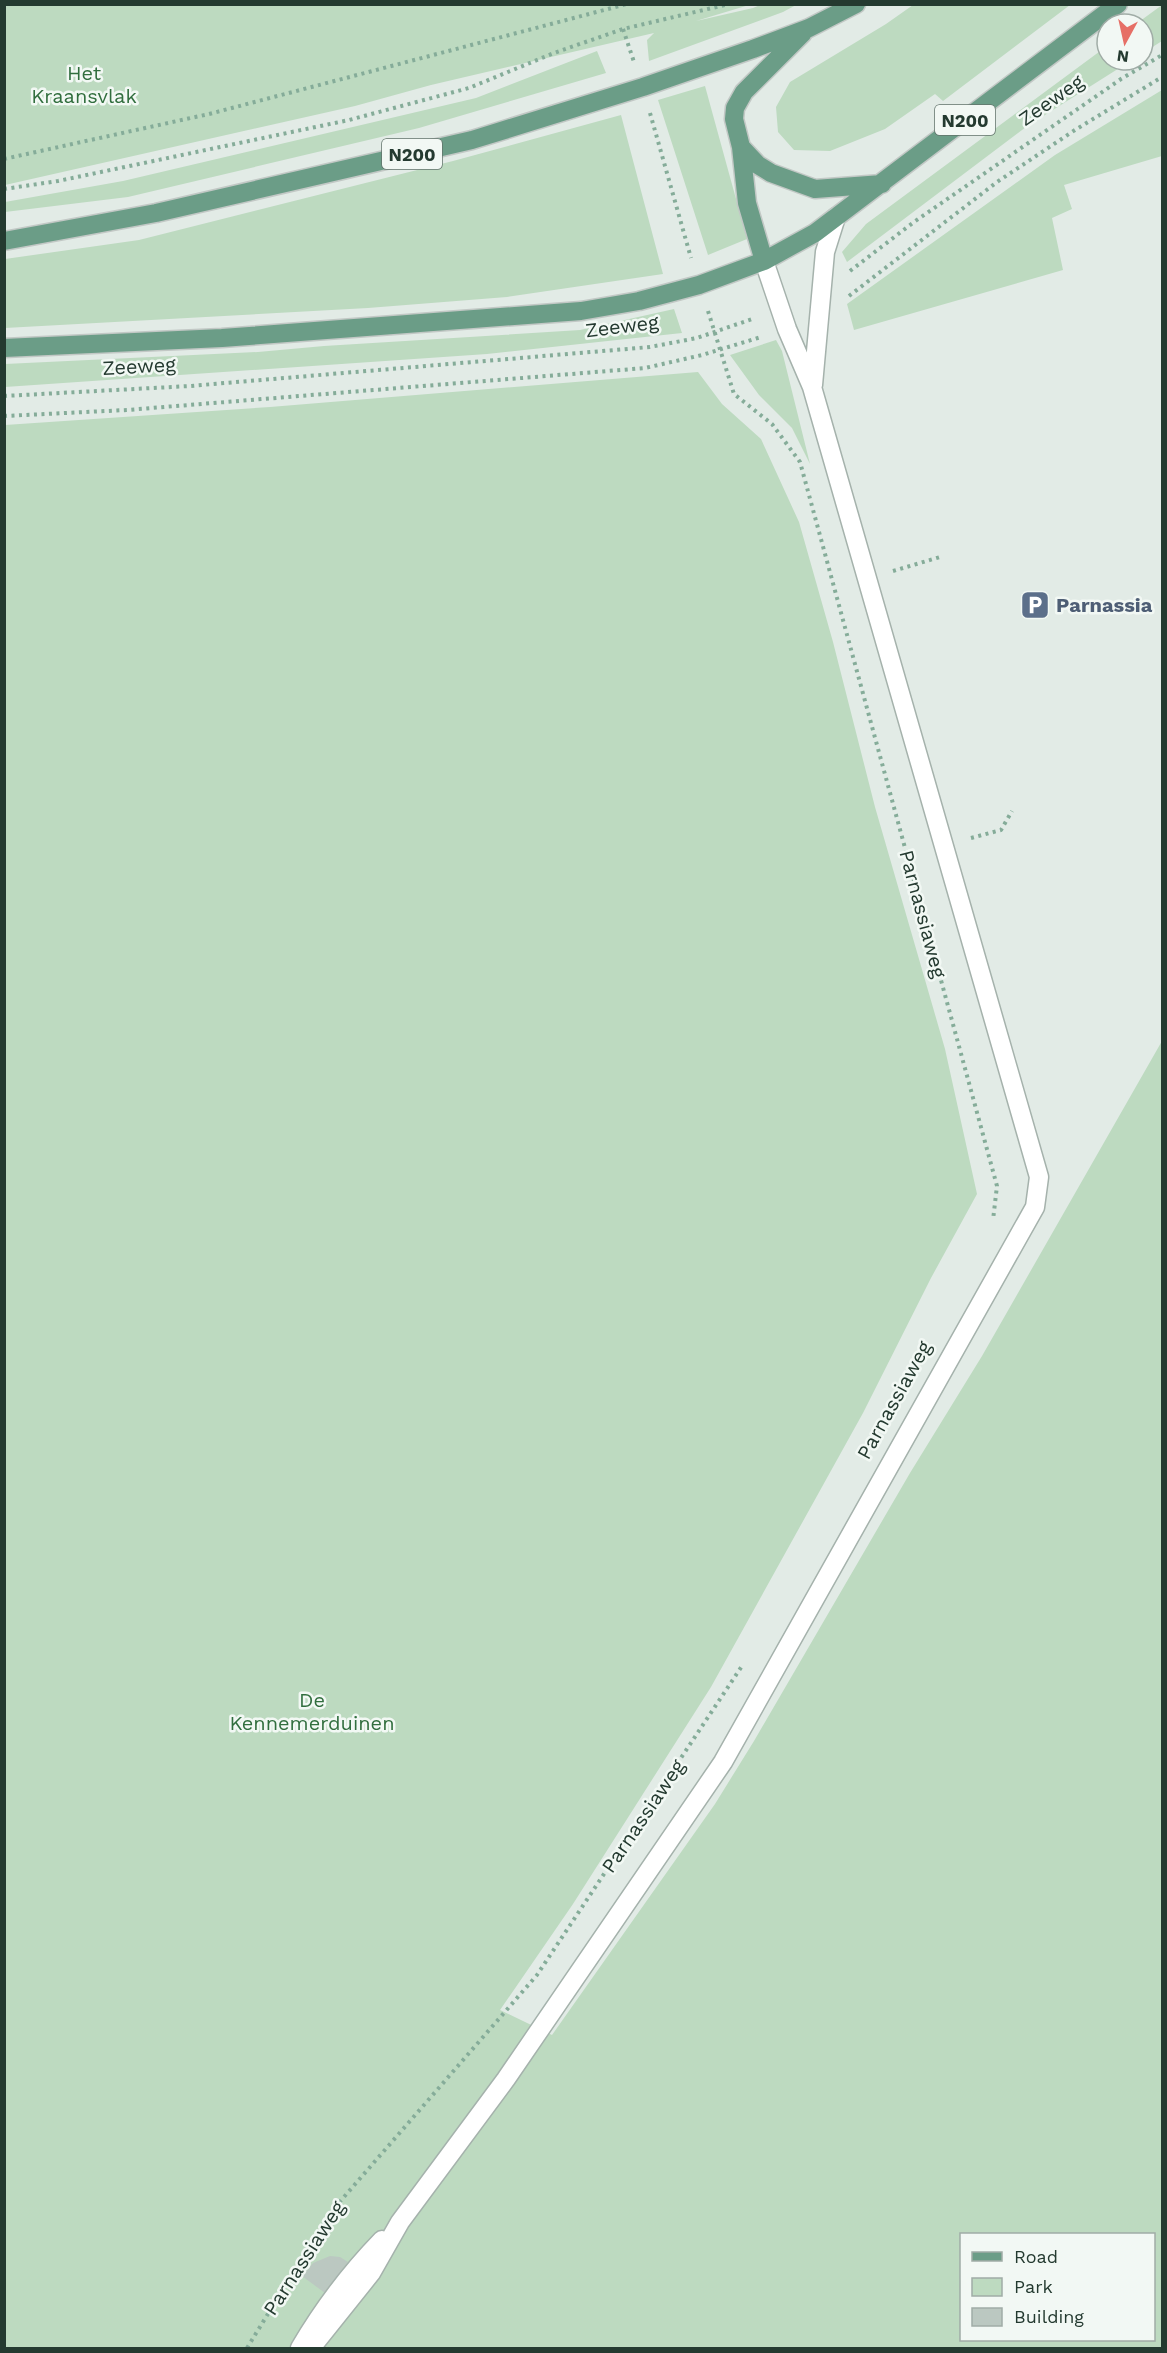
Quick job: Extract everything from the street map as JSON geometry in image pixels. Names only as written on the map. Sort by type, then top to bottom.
[{"type":"main road","name":"N200","points":[[4,241],[156,213],[472,140],[643,87],[809,27],[856,4]]},
{"type":"main road","name":"Zeeweg","points":[[4,348],[222,338],[546,314],[639,301],[699,285],[765,261],[815,232],[882,184],[1118,4]]},
{"type":"main road","name":"N200","points":[[765,261],[747,203],[741,147],[734,119],[740,99],[809,27]]},
{"type":"main road","points":[[741,147],[758,165],[771,173],[815,189],[882,184]]},
{"type":"street","name":"Parnassiaweg","points":[[812,387],[825,252],[836,217]]},
{"type":"street","name":"Parnassiaweg","points":[[311,2349],[371,2273],[400,2222],[506,2079],[723,1762],[1035,1207],[1039,1177],[812,387],[792,343],[765,261]]},
{"type":"street","name":"Parnassiaweg","points":[[300,2349],[314,2324],[355,2268],[400,2222]]},
{"type":"path","points":[[4,159],[209,114],[627,4]]},
{"type":"path","points":[[4,189],[58,181],[349,120],[470,88],[554,52],[623,29],[729,4]]},
{"type":"path","name":"Parnassiaweg","points":[[623,29],[643,87],[699,285],[734,394],[772,423],[800,462],[997,1186],[994,1219],[988,1229]]},
{"type":"path","name":"Zeeweg","points":[[822,291],[932,209],[1121,79],[1162,55]]},
{"type":"path","name":"Zeeweg","points":[[4,396],[190,386],[462,365],[650,347],[697,338],[781,309]]},
{"type":"path","points":[[890,572],[940,557]]},
{"type":"path","points":[[967,839],[1001,830],[1012,811]]},
{"type":"path","name":"Parnassiaweg","points":[[247,2349],[330,2213],[537,1975],[743,1665]]},
{"type":"green space","name":"Het Kraansvlak","points":[[4,5],[749,5],[696,21],[760,5],[796,5],[783,12],[649,61],[647,40],[654,33],[431,85],[355,106],[5,185]]},
{"type":"green space","points":[[913,5],[1070,5],[943,101],[935,94],[885,129],[830,151],[794,150],[778,132],[776,107],[790,82]]},
{"type":"green space","points":[[1162,5],[1162,41],[1155,45],[1155,12],[1152,12]]},
{"type":"green space","points":[[597,51],[606,73],[419,128],[128,197],[5,212],[5,202],[123,181],[476,98]]},
{"type":"green space","points":[[1095,55],[1095,72],[1113,72],[1026,127],[847,262],[842,252],[866,224]]},
{"type":"green space","points":[[705,86],[747,239],[708,255],[658,100]]},
{"type":"green space","points":[[1162,90],[1162,156],[1064,185],[1072,209],[1052,218],[1063,270],[854,330],[847,304],[1055,155]]},
{"type":"green space","points":[[621,115],[663,274],[507,297],[368,308],[5,328],[5,259],[139,240],[453,161]]},
{"type":"green space","points":[[674,309],[682,333],[487,354],[5,387],[5,364],[258,352],[580,330]]},
{"type":"green space","points":[[776,340],[782,351],[810,464],[792,428],[759,395],[730,355]]},
{"type":"green space","name":"De Kennemerduinen","points":[[698,372],[722,404],[761,439],[799,522],[833,642],[875,807],[945,1049],[977,1194],[931,1278],[863,1413],[711,1687],[573,1904],[500,2010],[552,2035],[715,1804],[910,1473],[982,1356],[1162,1041],[1162,2348],[5,2348],[5,425],[270,407]]},
{"type":"building","points":[[330,2256],[340,2257],[348,2262],[325,2293],[302,2276],[313,2263]]},
{"type":"place","name":"Parnassia","points":[[1035,605]]}]
